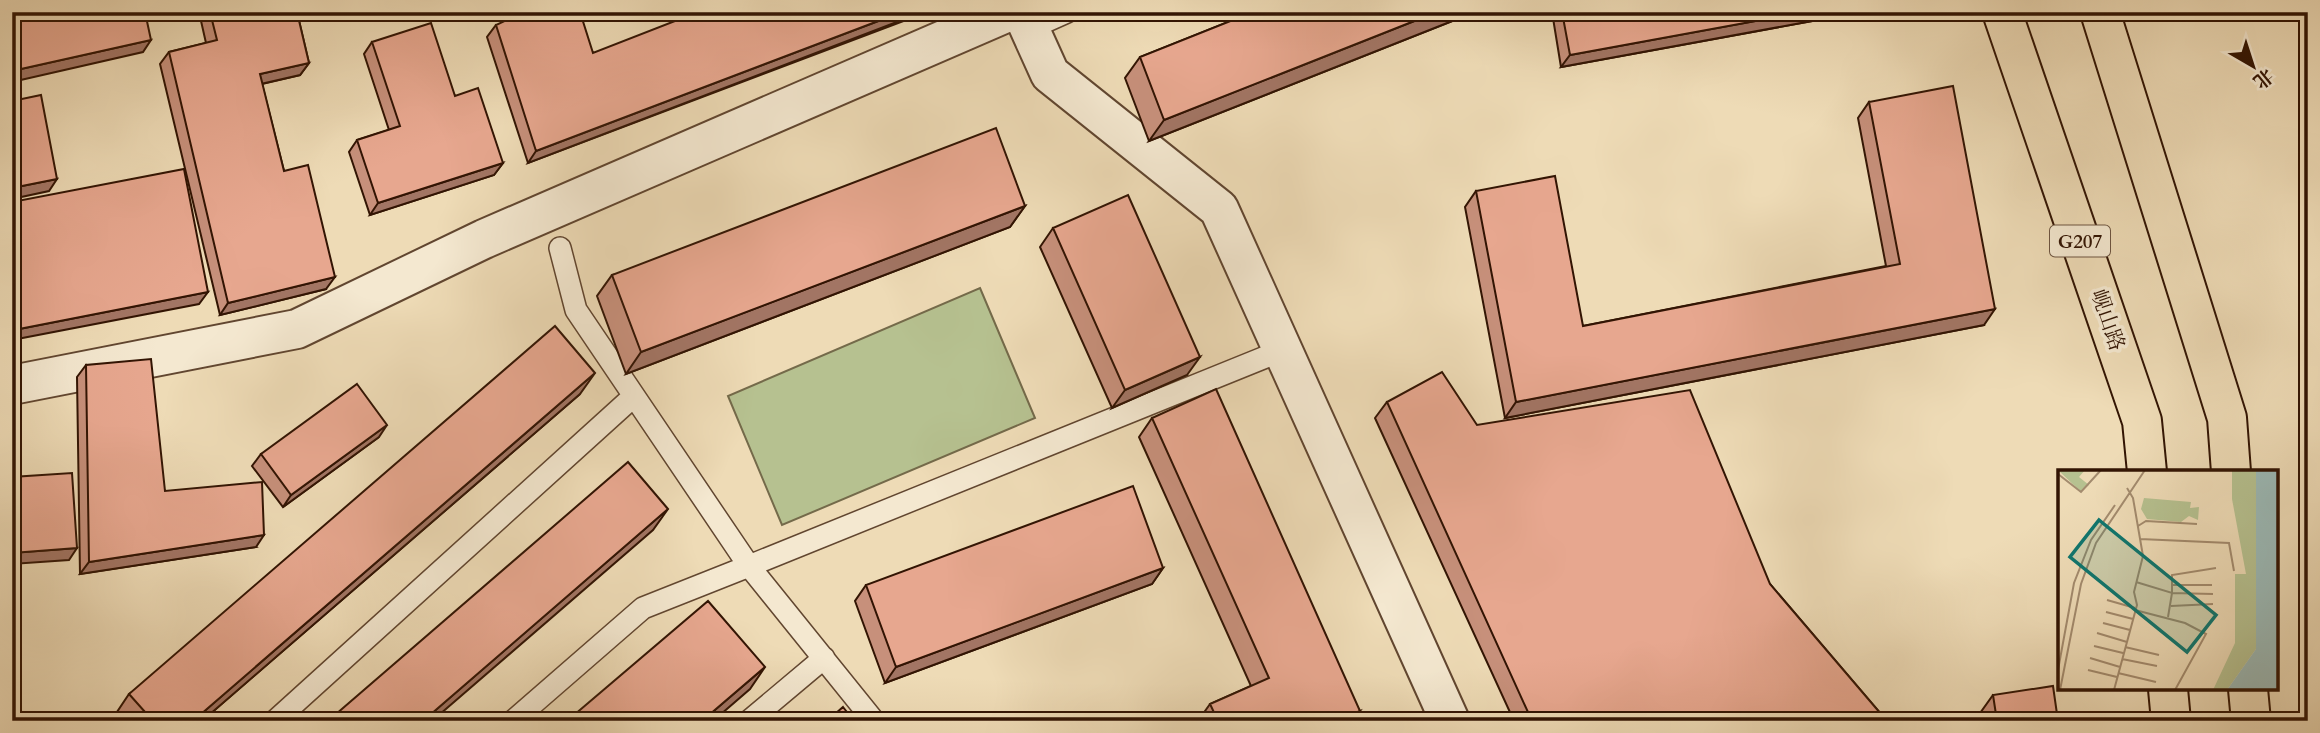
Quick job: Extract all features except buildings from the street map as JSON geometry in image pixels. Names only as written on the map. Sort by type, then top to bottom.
[{"type":"highway","name":"岘山路","points":[[2002,12],[2142,421],[2147,470]]},
{"type":"highway","points":[[2100,12],[2227,418],[2231,470]]},
{"type":"highway","points":[[2168,691],[2171,721]]},
{"type":"highway","points":[[2248,691],[2250,721]]},
{"type":"street","points":[[12,385],[297,329],[484,239],[1020,18],[1050,74],[1219,209],[1450,721]]},
{"type":"lane","points":[[1020,18],[1067,12]]},
{"type":"lane","points":[[560,248],[576,310],[749,566],[874,721]]},
{"type":"lane","points":[[513,721],[643,608],[1283,350]]},
{"type":"lane","points":[[275,721],[634,396]]},
{"type":"lane","points":[[749,721],[824,659]]},
{"type":"green space","points":[[980,288],[1035,418],[782,525],[728,396]]}]
